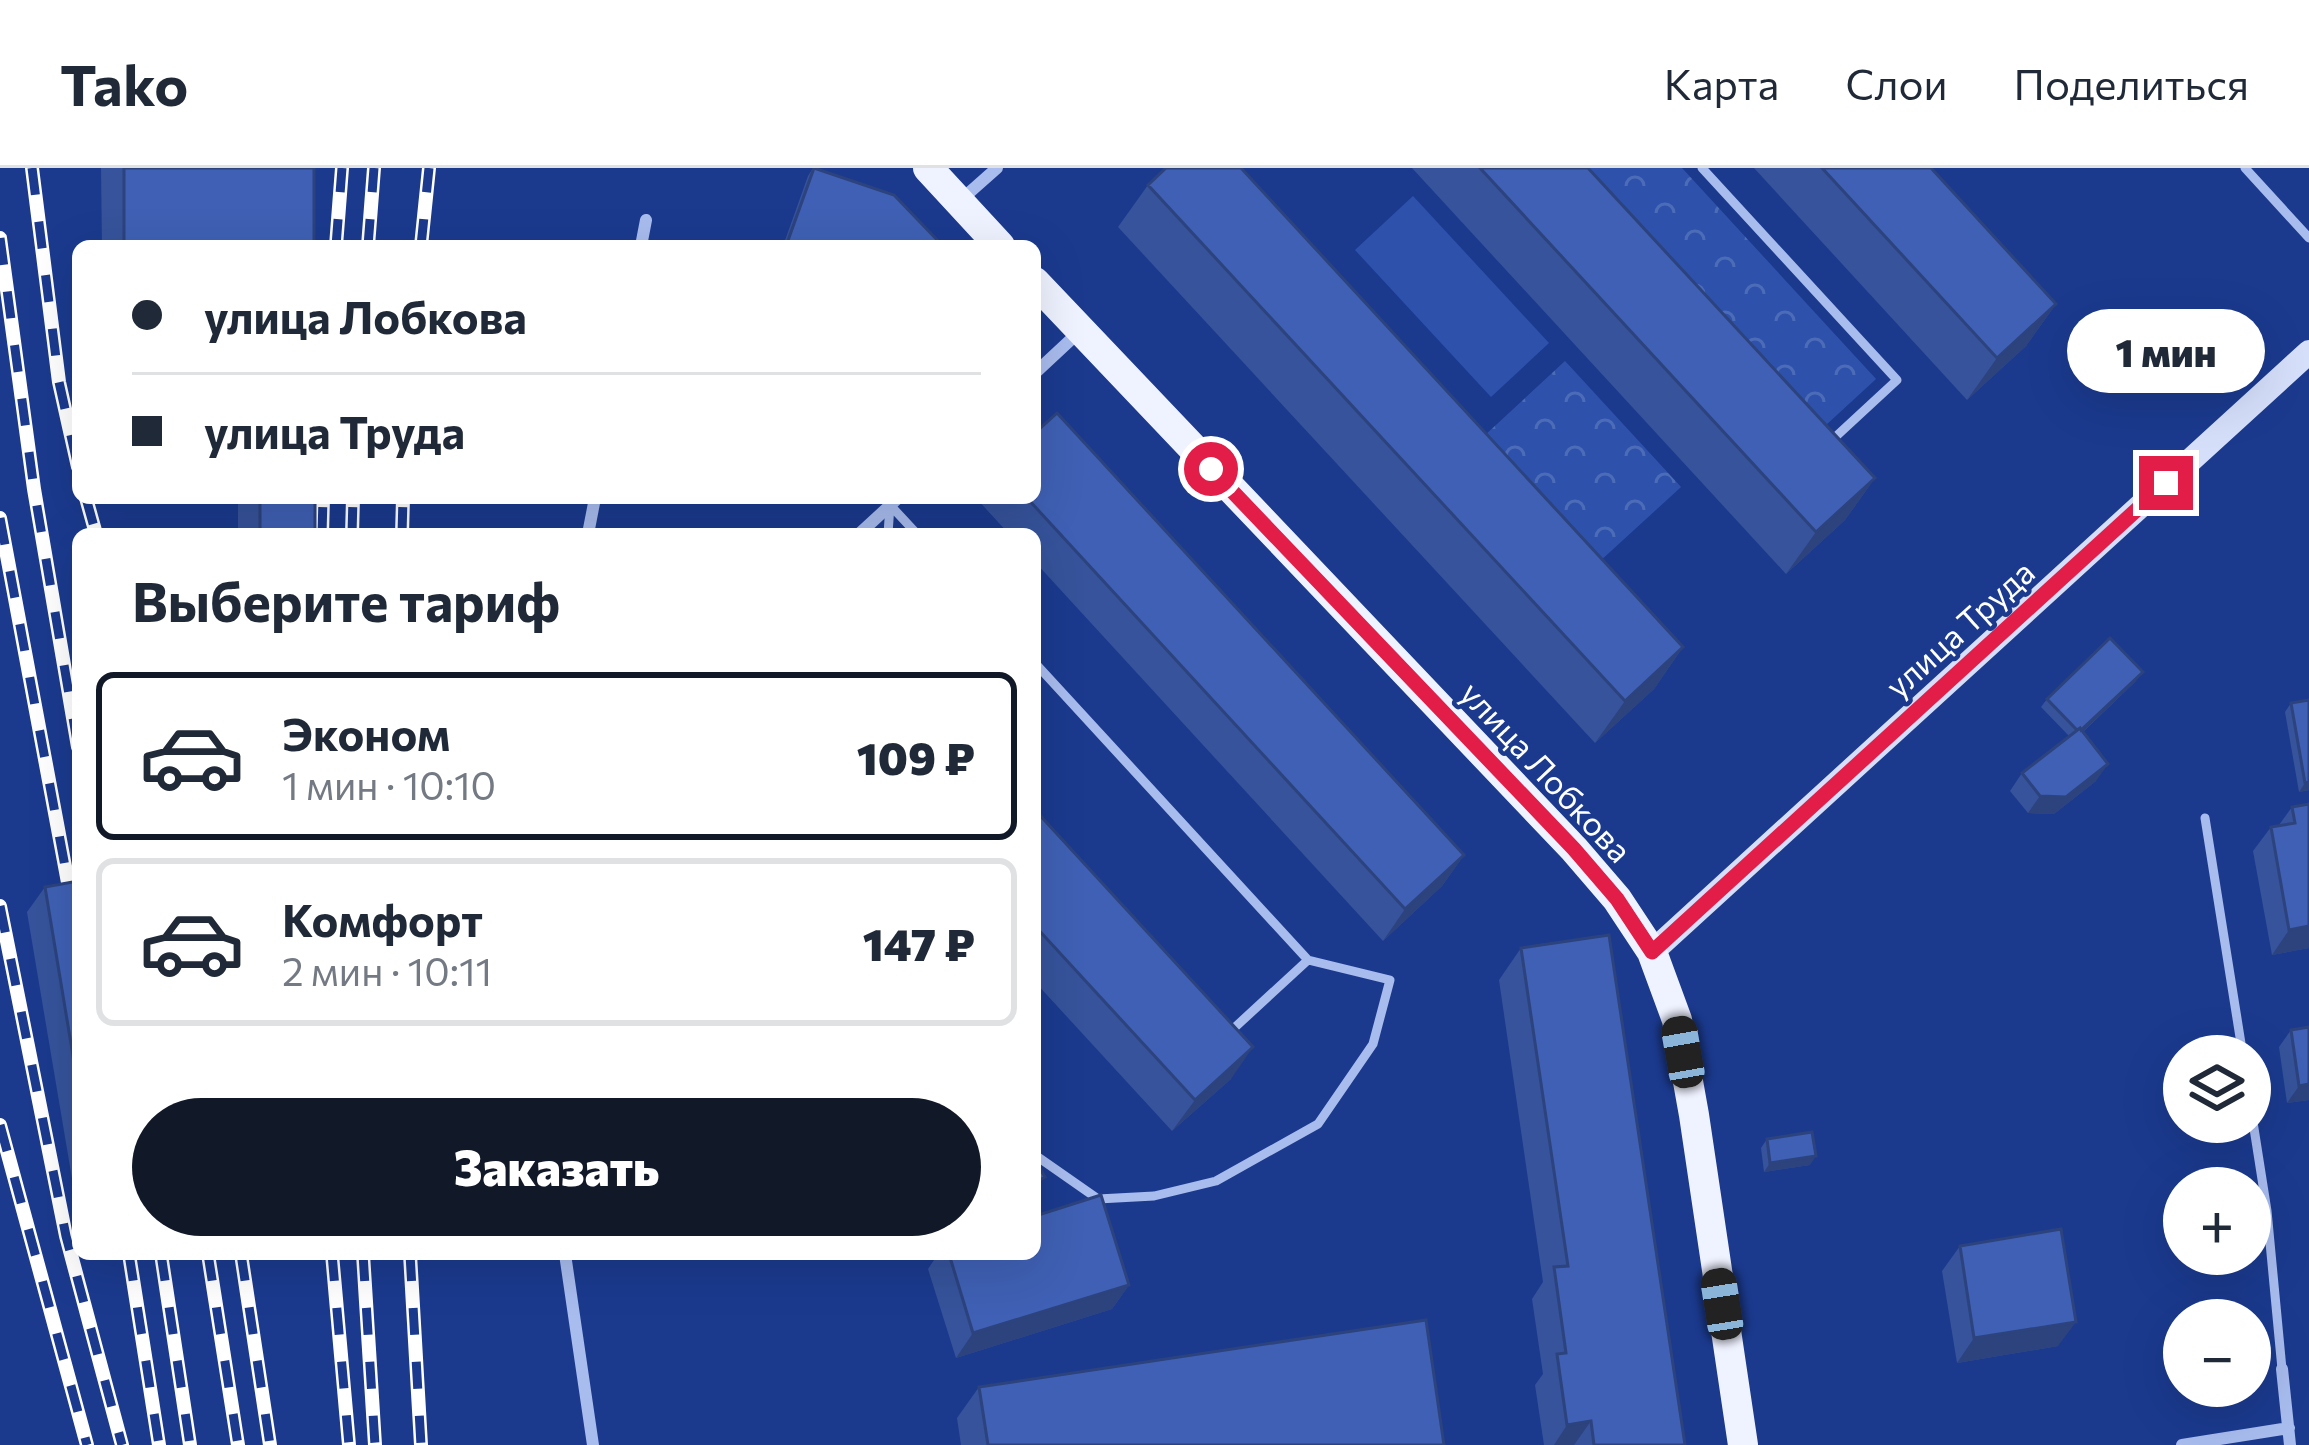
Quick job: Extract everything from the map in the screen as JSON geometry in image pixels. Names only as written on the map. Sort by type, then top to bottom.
[{"type":"main road","points":[[928,168],[994,240]]},
{"type":"main road","name":"улица Лобкова","points":[[1041,289],[1574,849],[1617,899],[1652,952],[1677,1020],[1743,1445]]},
{"type":"main road","name":"улица Труда","points":[[1652,952],[2309,352]]},
{"type":"street","points":[[959,202],[997,168]]},
{"type":"street","points":[[642,240],[646,220]]},
{"type":"street","points":[[1041,367],[1080,331]]},
{"type":"street","points":[[866,528],[892,504]]},
{"type":"street","points":[[566,1260],[593,1445]]},
{"type":"street","points":[[2282,1369],[2290,1445]]},
{"type":"street","points":[[2182,1445],[2289,1428]]},
{"type":"lane","points":[[1702,168],[1897,380],[1826,446]]},
{"type":"lane","points":[[2245,168],[2309,238]]},
{"type":"lane","points":[[1041,670],[1308,960],[1390,980],[1373,1044],[1318,1124],[1216,1180],[1154,1196],[1098,1199],[1041,1159]]},
{"type":"lane","points":[[2205,818],[2239,1035]]},
{"type":"lane","points":[[1216,1014],[1232,1030],[1308,960]]},
{"type":"lane","points":[[2256,1143],[2282,1369]]},
{"type":"green space","points":[[1589,168],[1682,168],[1876,379],[1826,425]]},
{"type":"green space","points":[[1413,196],[1549,343],[1491,397],[1355,250]]},
{"type":"green space","points":[[1565,361],[1681,487],[1599,562],[1483,437]]},
{"type":"building","points":[[124,168],[314,168],[314,240],[124,240]]},
{"type":"building","points":[[814,168],[894,195],[937,240],[788,240]]},
{"type":"building","points":[[1166,168],[1241,168],[1683,647],[1625,701],[1148,185]]},
{"type":"building","points":[[1480,168],[1588,168],[1875,478],[1816,532]]},
{"type":"building","points":[[1822,168],[1931,168],[2056,304],[1997,358]]},
{"type":"building","points":[[1057,413],[1464,855],[1405,909],[1033,504],[1041,504],[1041,428]]},
{"type":"building","points":[[260,504],[315,504],[315,528],[260,528]]},
{"type":"building","points":[[2110,638],[2143,672],[2077,730],[2047,699]]},
{"type":"building","points":[[2309,700],[2309,782],[2305,783],[2291,703]]},
{"type":"building","points":[[2080,728],[2108,764],[2066,797],[2040,796],[2022,773]]},
{"type":"building","points":[[2309,804],[2309,926],[2289,930],[2271,827],[2295,823],[2292,807]]},
{"type":"building","points":[[1041,817],[1253,1047],[1195,1100],[1041,933]]},
{"type":"building","points":[[72,882],[72,1050],[45,887]]},
{"type":"building","points":[[1609,935],[1685,1445],[1594,1445],[1591,1421],[1567,1425],[1557,1354],[1566,1353],[1554,1267],[1568,1266],[1521,948]]},
{"type":"building","points":[[2309,1027],[2309,1084],[2299,1086],[2291,1030]]},
{"type":"building","points":[[1812,1132],[1816,1156],[1770,1163],[1767,1139]]},
{"type":"building","points":[[1101,1195],[1129,1285],[973,1333],[951,1260],[1041,1260],[1041,1214]]},
{"type":"building","points":[[2061,1229],[2076,1322],[1974,1338],[1960,1246]]},
{"type":"building","points":[[1426,1320],[1444,1445],[988,1445],[979,1387]]},
{"type":"railway","points":[[32,168],[59,382],[72,440]]},
{"type":"railway","points":[[336,240],[342,168]]},
{"type":"railway","points":[[368,240],[374,168]]},
{"type":"railway","points":[[422,240],[429,168]]},
{"type":"railway","points":[[0,238],[34,489],[72,712]]},
{"type":"railway","points":[[88,504],[94,528]]},
{"type":"railway","points":[[322,528],[323,504]]},
{"type":"railway","points":[[352,528],[353,504]]},
{"type":"railway","points":[[402,528],[403,504]]},
{"type":"railway","points":[[0,518],[72,904]]},
{"type":"railway","points":[[0,906],[72,1258]]},
{"type":"railway","points":[[0,1125],[87,1445]]},
{"type":"railway","points":[[72,1260],[122,1445]]},
{"type":"railway","points":[[130,1260],[159,1445]]},
{"type":"railway","points":[[162,1260],[190,1445]]},
{"type":"railway","points":[[209,1260],[238,1445]]},
{"type":"railway","points":[[242,1260],[270,1445]]},
{"type":"railway","points":[[333,1260],[349,1445]]},
{"type":"railway","points":[[363,1260],[375,1445]]},
{"type":"railway","points":[[410,1260],[421,1445]]},
{"type":"route","points":[[1211,469],[1574,849],[1617,899],[1652,952],[2166,483]]}]
